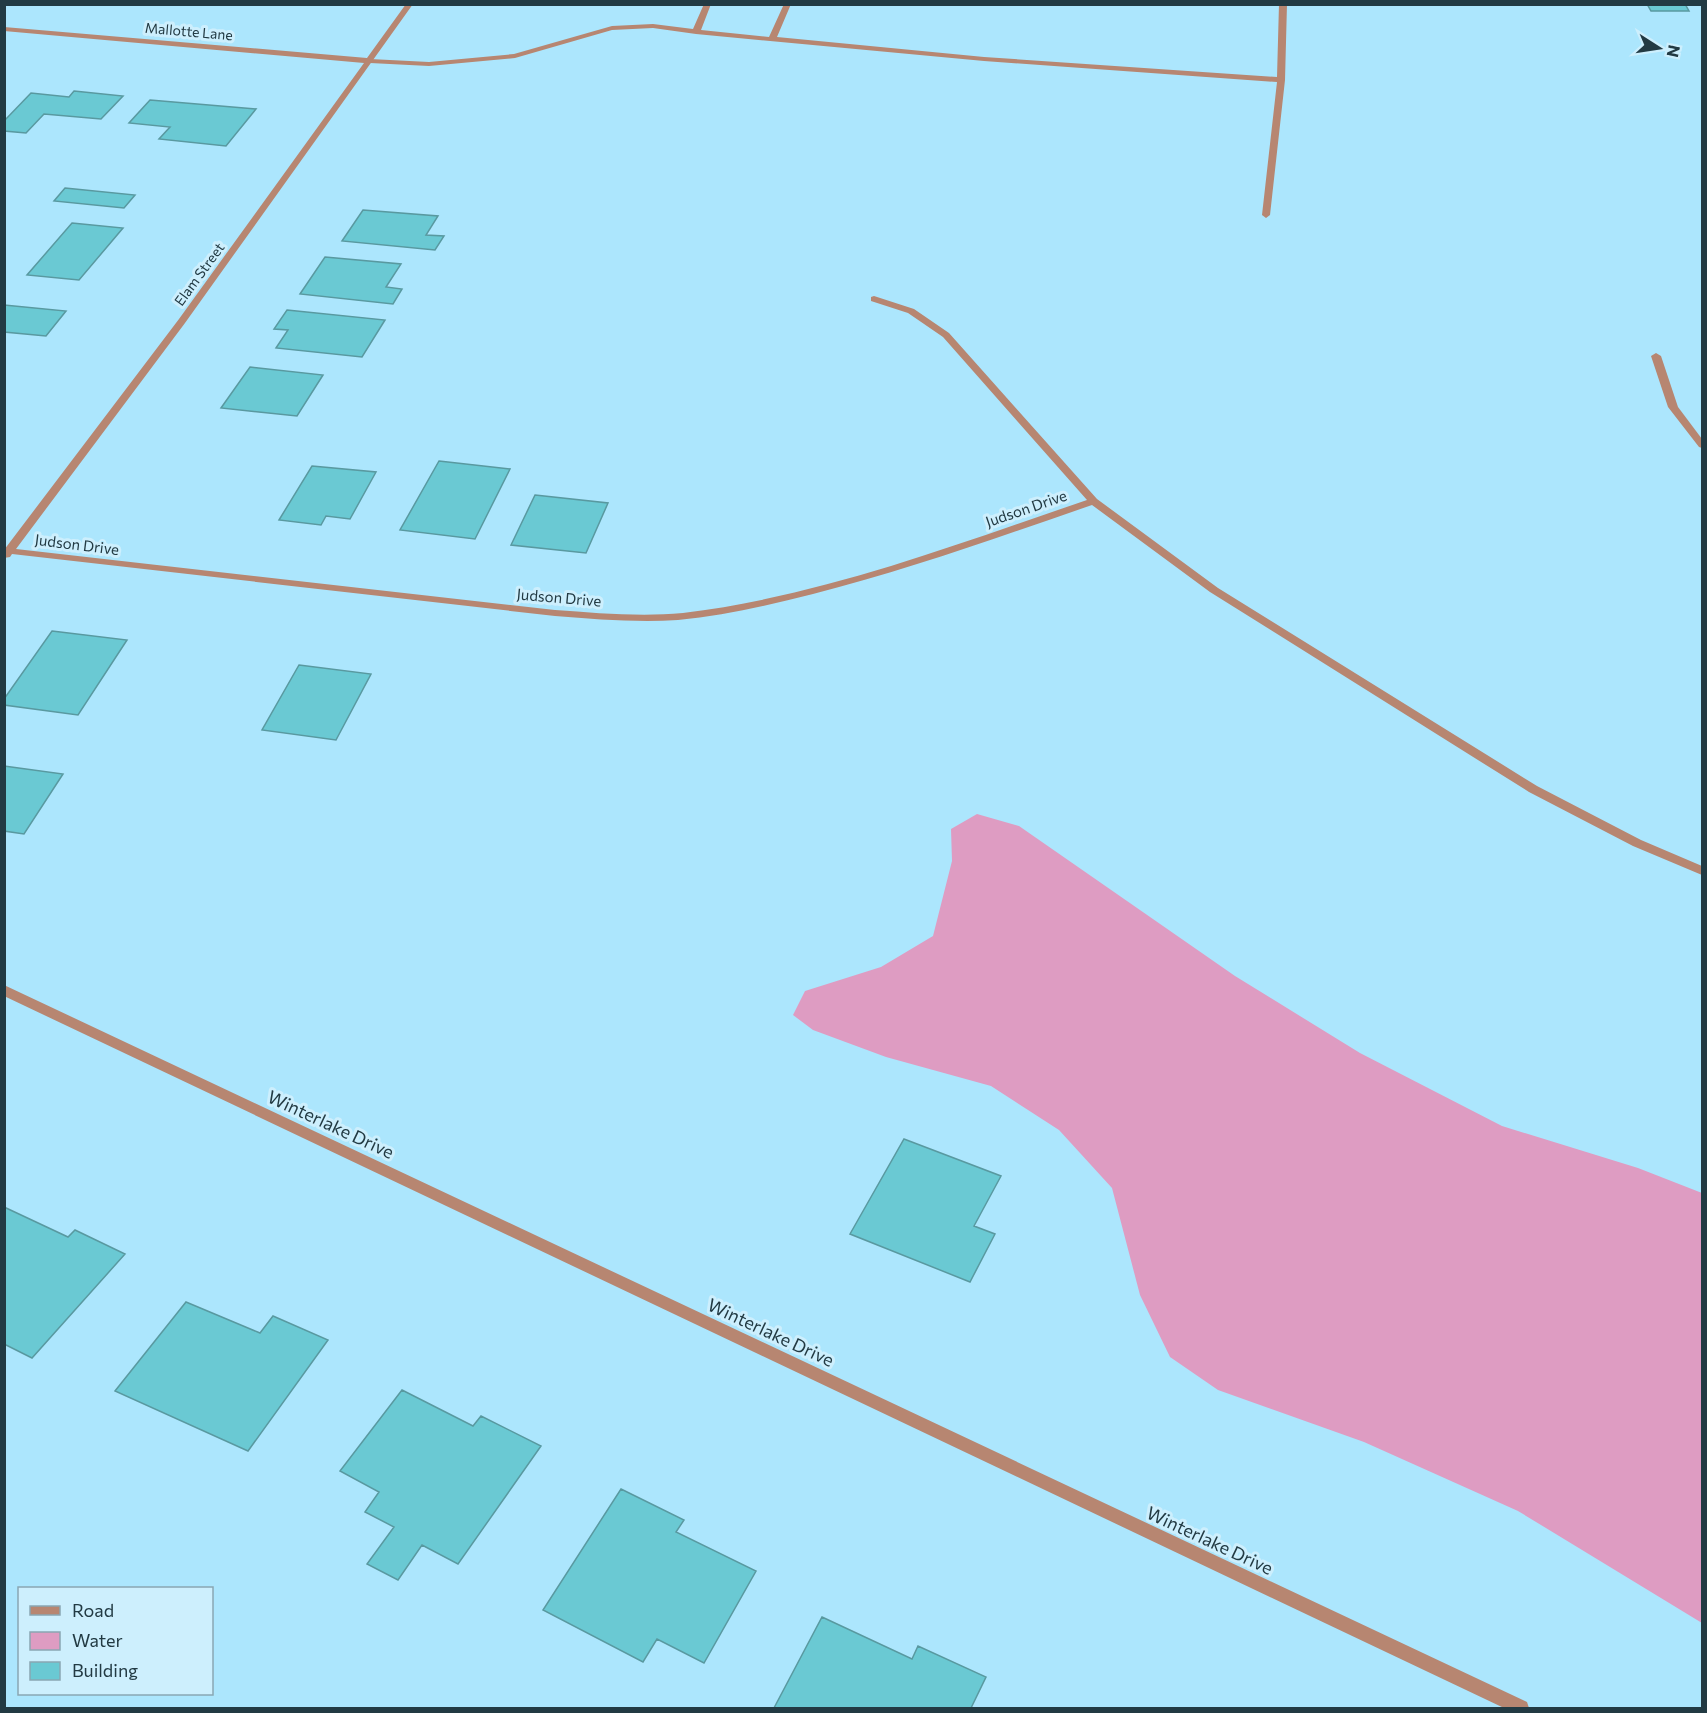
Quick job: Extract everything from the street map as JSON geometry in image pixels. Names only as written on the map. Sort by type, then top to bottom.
[{"type":"street","name":"Elam Street","points":[[7,554],[182,321],[410,4]]},
{"type":"street","points":[[696,32],[708,4]]},
{"type":"street","points":[[772,39],[788,4]]},
{"type":"street","points":[[1266,215],[1281,80],[1283,4]]},
{"type":"street","name":"Mallotte Lane","points":[[4,29],[370,61],[429,64],[515,57],[612,28],[653,26],[984,59],[1281,80]]},
{"type":"street","points":[[874,299],[911,311],[946,335],[1093,501],[1214,590],[1533,789],[1637,843],[1702,871]]},
{"type":"street","points":[[1656,356],[1673,407],[1702,445]]},
{"type":"street","name":"Judson Drive","points":[[7,554],[555,613],[624,618],[681,616],[771,602],[854,581],[1093,501]]},
{"type":"street","name":"Winterlake Drive","points":[[4,990],[1521,1708]]},
{"type":"water","points":[[977,814],[1019,826],[1235,976],[1360,1053],[1502,1126],[1638,1168],[1702,1193],[1702,1623],[1518,1511],[1364,1442],[1218,1390],[1170,1357],[1140,1295],[1112,1188],[1059,1130],[991,1086],[886,1057],[813,1030],[793,1015],[805,991],[881,967],[933,936],[952,861],[951,829]]},
{"type":"building","points":[[1647,4],[1685,4],[1689,11],[1651,11]]},
{"type":"building","points":[[74,91],[123,96],[101,119],[44,114],[26,133],[4,131],[4,121],[31,93],[69,97]]},
{"type":"building","points":[[150,100],[256,109],[226,146],[159,139],[170,127],[129,123]]},
{"type":"building","points":[[65,188],[135,195],[124,208],[54,201]]},
{"type":"building","points":[[363,210],[438,216],[426,235],[444,236],[435,250],[342,241]]},
{"type":"building","points":[[72,223],[123,228],[79,280],[27,275]]},
{"type":"building","points":[[325,257],[401,264],[386,287],[402,289],[393,304],[300,294]]},
{"type":"building","points":[[4,305],[66,311],[46,336],[4,332]]},
{"type":"building","points":[[287,310],[385,320],[362,357],[276,348],[288,330],[274,329]]},
{"type":"building","points":[[250,367],[323,375],[297,416],[221,408]]},
{"type":"building","points":[[439,461],[510,469],[475,539],[400,530]]},
{"type":"building","points":[[312,466],[376,472],[350,519],[326,516],[321,525],[279,520]]},
{"type":"building","points":[[535,495],[608,503],[586,553],[511,545]]},
{"type":"building","points":[[52,631],[127,640],[78,715],[4,705],[4,699]]},
{"type":"building","points":[[299,665],[371,674],[336,740],[262,730]]},
{"type":"building","points":[[4,766],[63,774],[24,834],[4,831]]},
{"type":"building","points":[[904,1139],[1001,1176],[974,1226],[995,1234],[970,1282],[850,1234]]},
{"type":"building","points":[[4,1207],[68,1237],[75,1230],[125,1254],[32,1358],[4,1344]]},
{"type":"building","points":[[186,1302],[260,1333],[273,1316],[328,1340],[248,1451],[115,1391]]},
{"type":"building","points":[[402,1390],[473,1426],[481,1416],[541,1446],[458,1564],[422,1545],[398,1580],[367,1564],[394,1527],[365,1512],[379,1492],[340,1471]]},
{"type":"building","points":[[621,1489],[684,1520],[676,1532],[756,1571],[704,1663],[657,1639],[643,1662],[543,1610]]},
{"type":"building","points":[[822,1617],[912,1659],[918,1646],[986,1677],[971,1708],[774,1708]]}]
